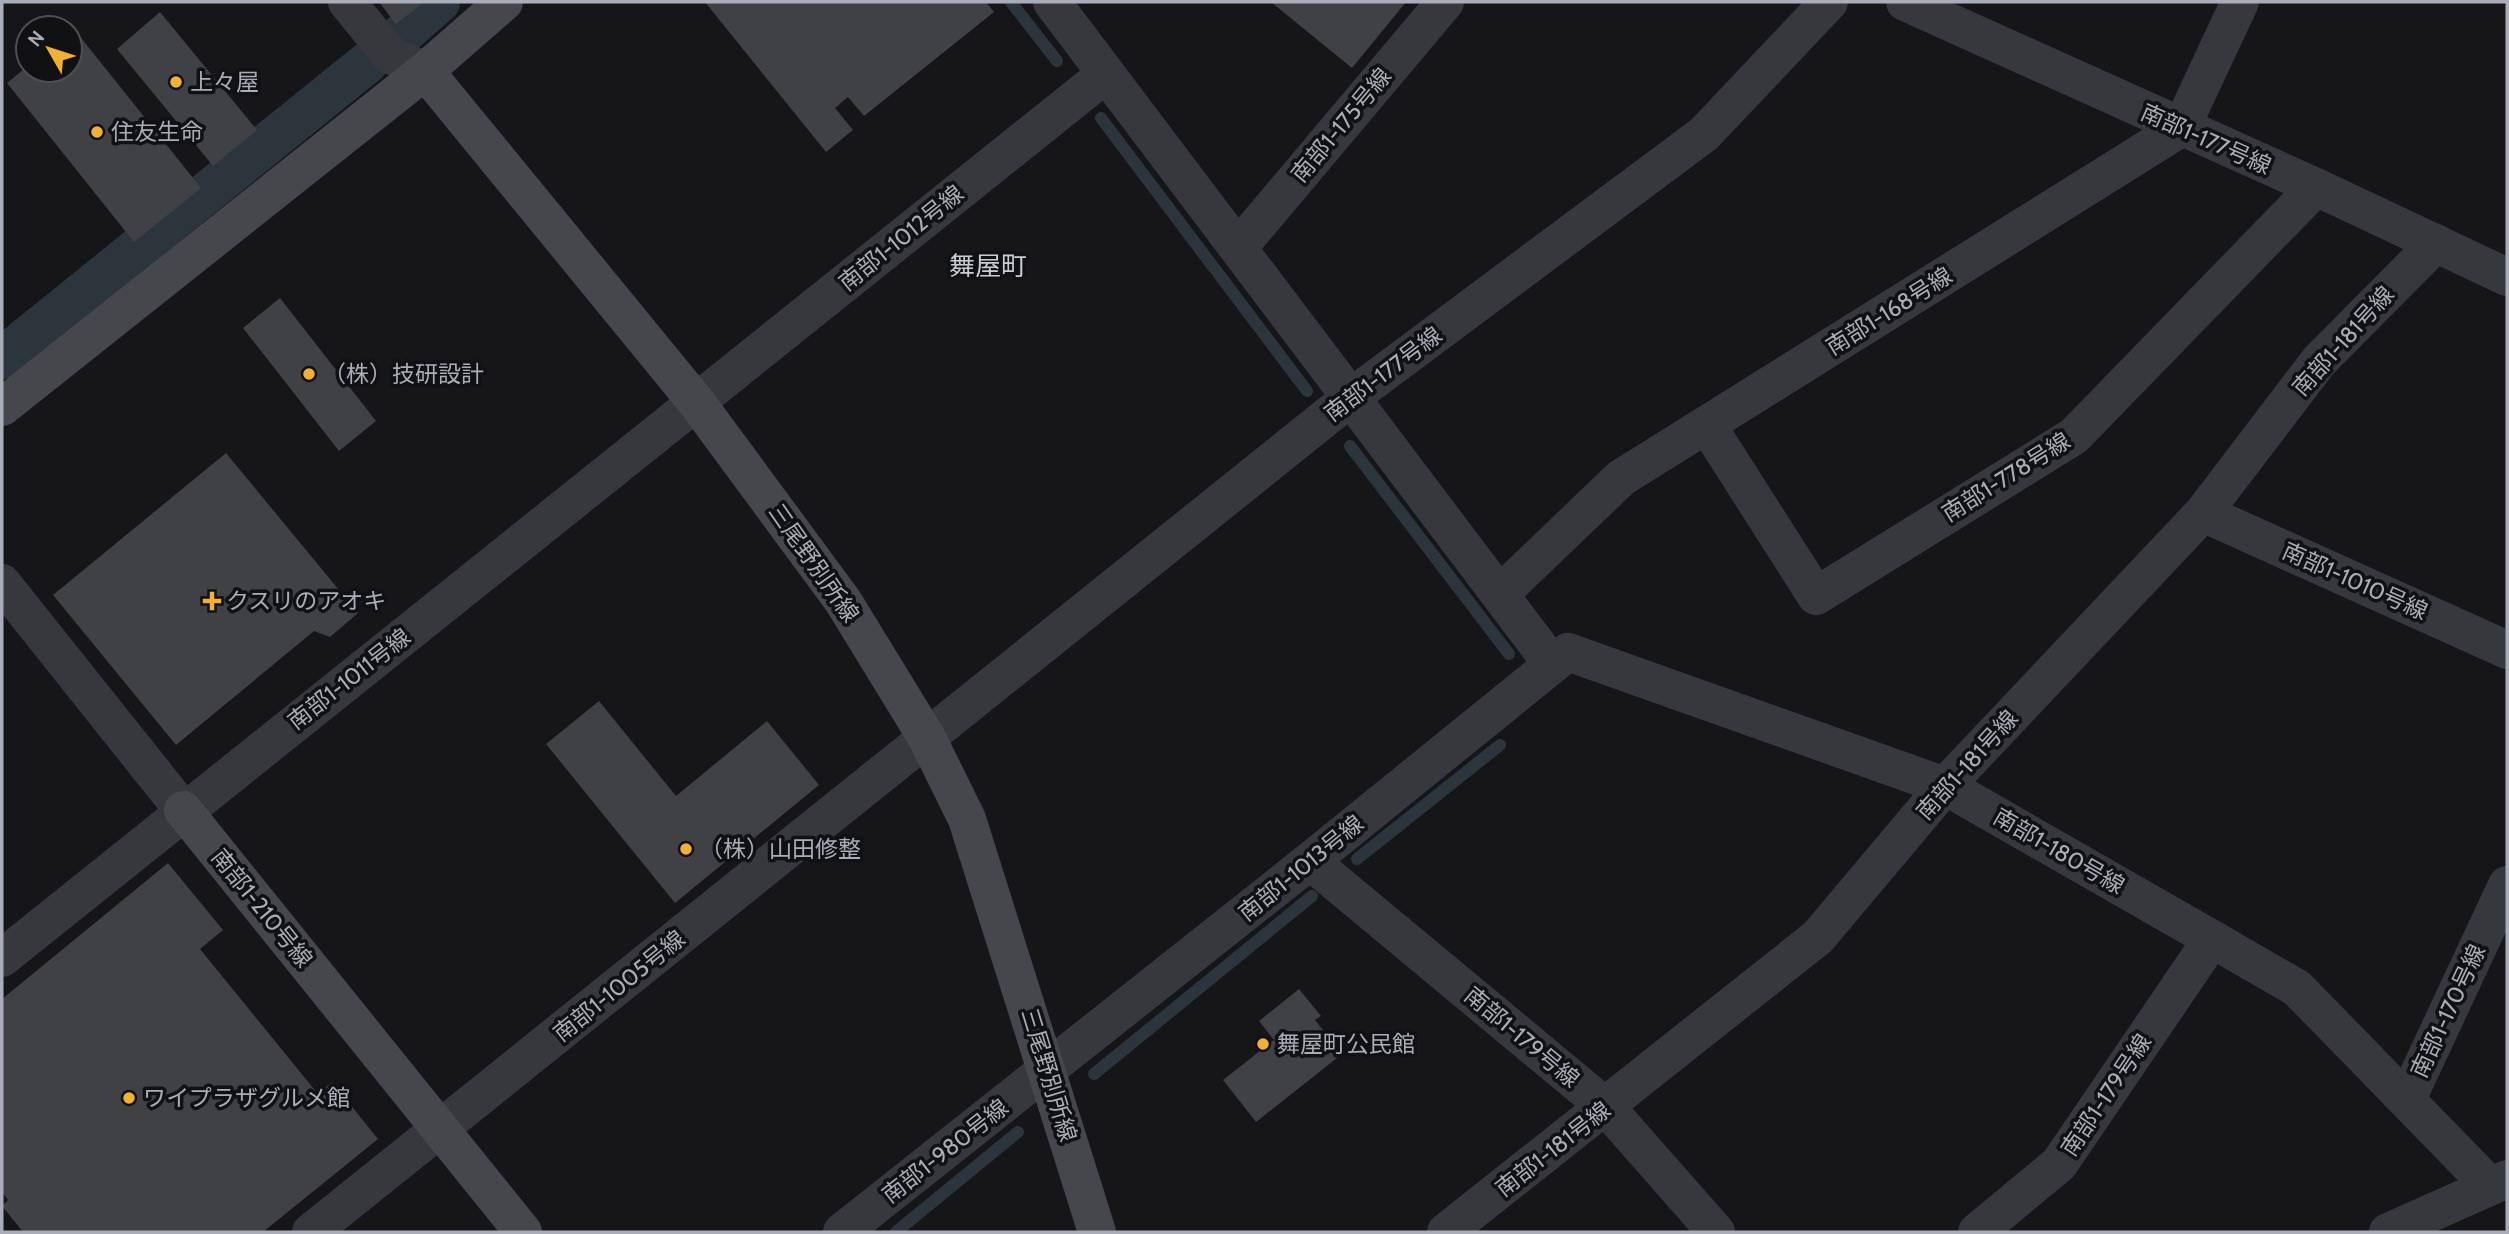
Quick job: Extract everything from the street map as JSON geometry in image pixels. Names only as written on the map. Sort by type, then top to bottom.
[{"type":"main road","points":[[2,407],[425,71],[504,2]]},
{"type":"main road","name":"三尾野別所線","points":[[425,71],[697,403],[843,601],[927,738],[967,819],[1048,1069],[1097,1232]]},
{"type":"main road","name":"南部1-210号線","points":[[183,810],[523,1232]]},
{"type":"street","points":[[347,2],[390,55],[425,71]]},
{"type":"street","points":[[1052,2],[1552,664]]},
{"type":"street","name":"南部1-175号線","points":[[1238,248],[1445,2]]},
{"type":"street","name":"南部1-177号線","points":[[927,738],[1350,398],[1704,134],[1829,2]]},
{"type":"street","name":"南部1-177号線","points":[[1905,2],[2316,187],[2507,277]]},
{"type":"street","points":[[2181,128],[2240,2]]},
{"type":"street","name":"南部1-1012号線","points":[[697,403],[1106,74]]},
{"type":"street","name":"南部1-168号線","points":[[1500,594],[1621,478],[2181,128]]},
{"type":"street","name":"南部1-778号線","points":[[1707,425],[1816,596],[2074,436],[2316,187]]},
{"type":"street","name":"南部1-181号線","points":[[1446,1232],[1818,937],[1945,786],[2203,513],[2319,361],[2436,243]]},
{"type":"street","name":"南部1-1011号線","points":[[2,958],[183,810],[697,403]]},
{"type":"street","name":"南部1-1010号線","points":[[2203,513],[2507,650]]},
{"type":"street","name":"南部1-210号線","points":[[2,583],[183,810]]},
{"type":"street","name":"南部1-180号線","points":[[1552,664],[1568,652],[1945,786],[2297,988],[2407,1099],[2499,1183]]},
{"type":"street","name":"南部1-1013号線","points":[[1048,1069],[1552,664]]},
{"type":"street","name":"南部1-1005号線","points":[[311,1232],[927,738]]},
{"type":"street","name":"南部1-179号線","points":[[1310,861],[1606,1107],[1716,1232]]},
{"type":"street","name":"南部1-170号線","points":[[2407,1099],[2507,885]]},
{"type":"street","name":"南部1-179号線","points":[[1977,1232],[2059,1164],[2212,939]]},
{"type":"street","name":"南部1-980号線","points":[[842,1232],[1048,1069]]},
{"type":"street","points":[[2388,1232],[2499,1183]]},
{"type":"building","points":[[379,2],[424,2],[396,24]]},
{"type":"building","points":[[705,2],[986,2],[994,12],[864,116],[848,97],[835,108],[853,130],[826,152]]},
{"type":"building","points":[[1271,2],[1406,2],[1352,68]]},
{"type":"building","points":[[160,12],[257,130],[213,166],[117,49]]},
{"type":"building","points":[[84,42],[201,188],[134,242],[7,83],[14,77],[14,84],[84,84]]},
{"type":"building","name":"（株）技研設計","points":[[280,298],[376,421],[339,451],[243,328]]},
{"type":"building","points":[[226,453],[358,613],[330,637],[314,631],[176,745],[53,595]]},
{"type":"building","name":"（株）山田修整","points":[[599,701],[676,796],[767,721],[819,785],[675,903],[546,744]]},
{"type":"building","points":[[168,863],[223,930],[200,949],[318,1094],[332,1082],[378,1139],[263,1232],[23,1232],[2,1206],[8,1200],[2,1192],[2,999]]},
{"type":"building","points":[[1299,989],[1321,1016],[1315,1020],[1342,1054],[1256,1122],[1223,1080],[1274,1040],[1259,1021]]},
{"type":"waterway","points":[[399,37],[439,2]]},
{"type":"waterway","points":[[1011,2],[1057,61]]},
{"type":"waterway","points":[[2,358],[367,63]]},
{"type":"waterway","points":[[1101,118],[1307,391]]},
{"type":"waterway","points":[[1350,446],[1509,654]]},
{"type":"waterway","points":[[1357,859],[1500,745]]},
{"type":"waterway","points":[[1094,1074],[1312,896]]},
{"type":"waterway","points":[[896,1232],[1018,1132]]},
{"type":"place","name":"上々屋","points":[[176,82]]},
{"type":"place","name":"住友生命","points":[[97,132]]},
{"type":"place","name":"（株）技研設計","points":[[309,374]]},
{"type":"place","name":"クスリのアオキ","points":[[212,601]]},
{"type":"place","name":"（株）山田修整","points":[[686,849]]},
{"type":"place","name":"舞屋町公民館","points":[[1263,1044]]},
{"type":"place","name":"ワイプラザグルメ館","points":[[129,1098]]},
{"type":"district","name":"舞屋町","points":[[988,266]]}]
